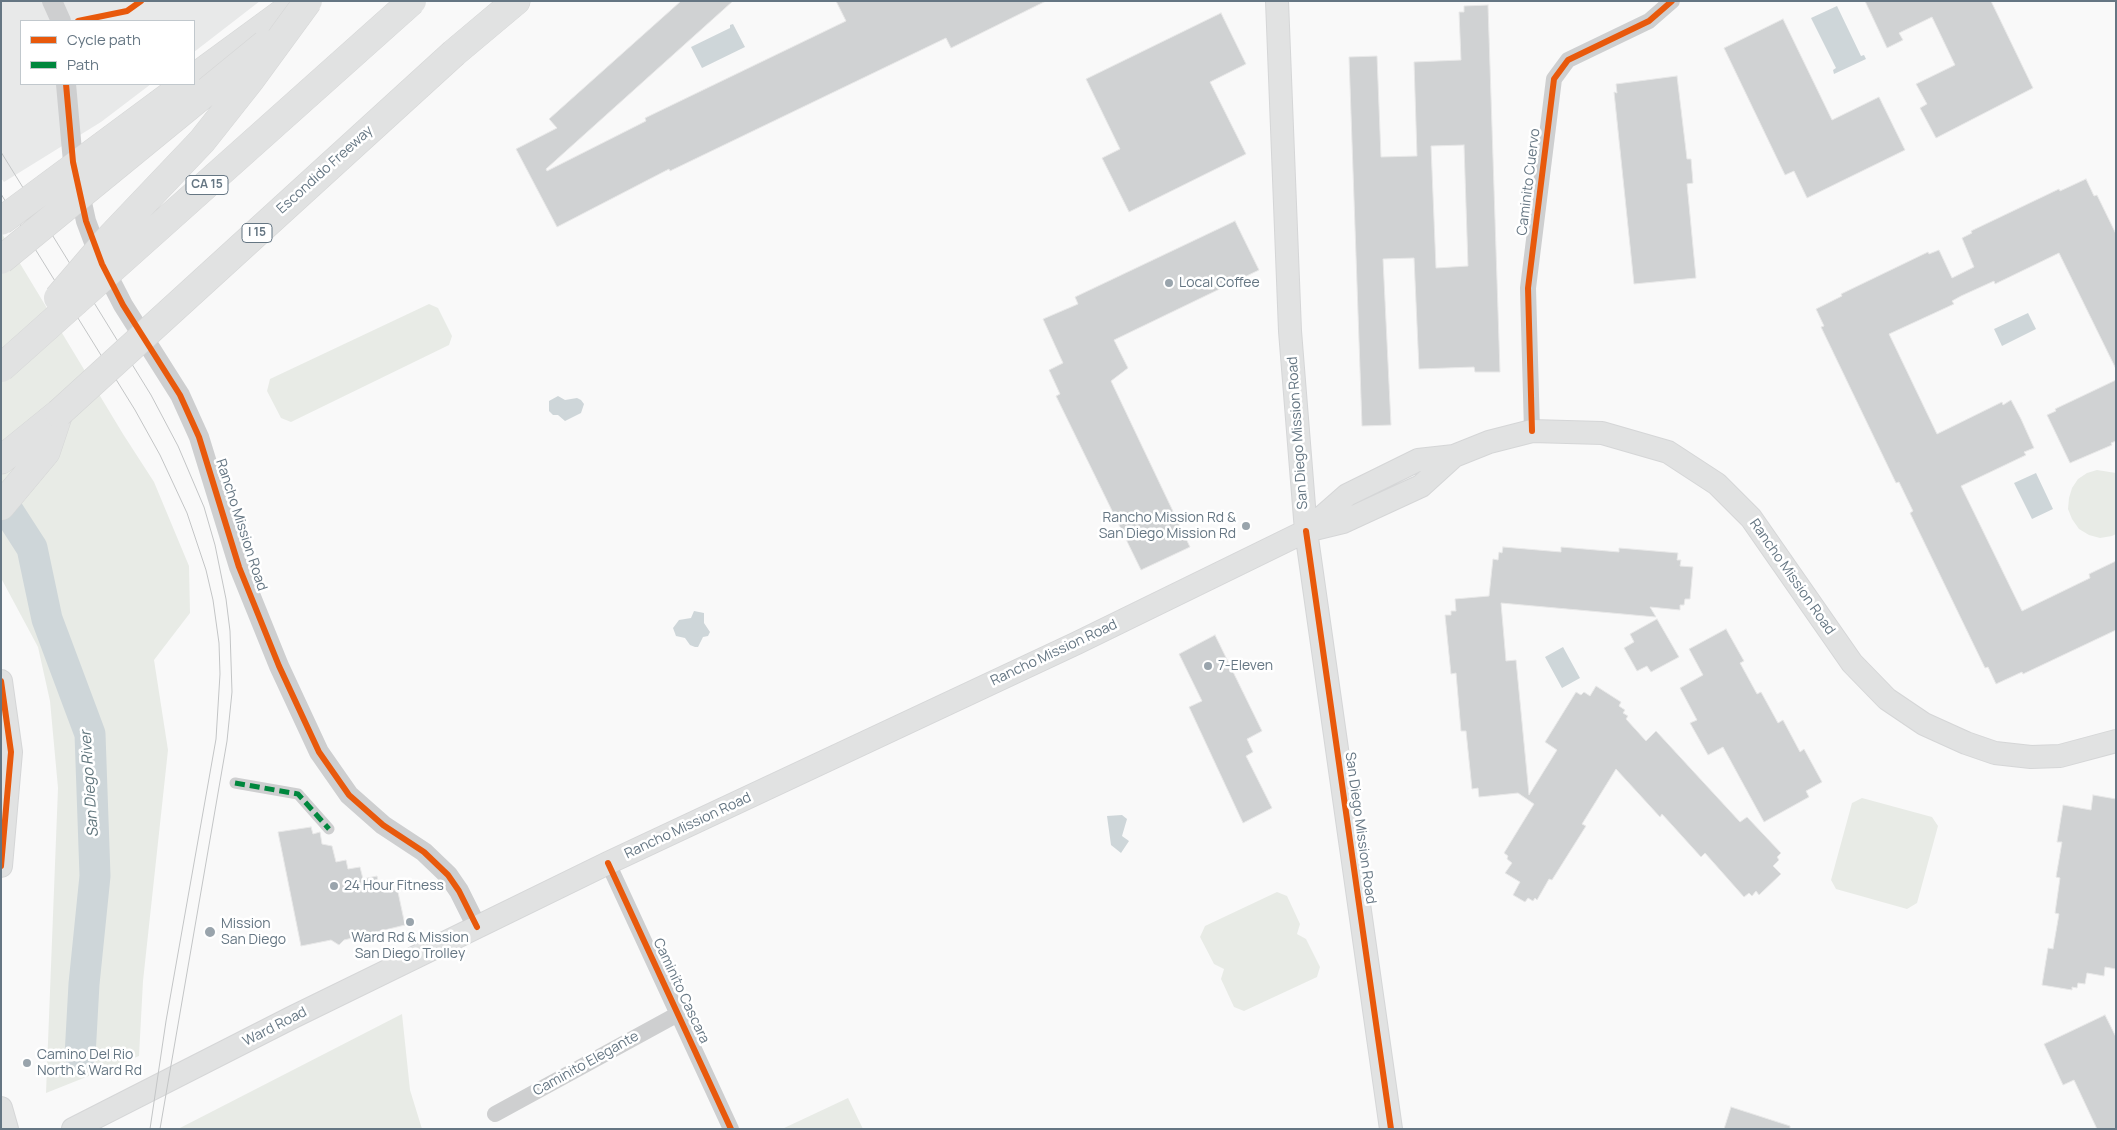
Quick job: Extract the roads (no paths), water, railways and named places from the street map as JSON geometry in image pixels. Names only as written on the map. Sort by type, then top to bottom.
[{"type":"highway","points":[[195,77],[299,1]]},
{"type":"highway","points":[[1,363],[105,243],[202,141],[251,79],[308,1]]},
{"type":"highway","points":[[1,260],[316,1]]},
{"type":"highway","name":"CA 15","points":[[1,368],[412,1]]},
{"type":"highway","name":"Escondido Freeway","points":[[1,460],[59,413],[454,53],[516,1]]},
{"type":"highway","points":[[1,221],[185,85]]},
{"type":"highway","points":[[1,506],[46,452],[59,413]]},
{"type":"main road","name":"San Diego Mission Road","points":[[1277,1],[1290,331],[1306,531],[1392,1129]]},
{"type":"main road","name":"Rancho Mission Road","points":[[477,927],[608,863],[1077,643],[1306,531],[1347,494],[1418,460],[1454,456],[1489,442],[1532,431],[1602,433],[1668,452],[1717,484],[1751,518],[1852,663],[1887,699],[1924,724],[1995,753],[2031,757],[2060,756],[2116,741]]},
{"type":"main road","points":[[1,681],[11,752],[1,866]]},
{"type":"main road","name":"Ward Road","points":[[74,1129],[293,1017],[477,927]]},
{"type":"main road","points":[[1,1108],[7,1129]]},
{"type":"street","points":[[52,1],[61,20]]},
{"type":"street","points":[[60,1],[61,20]]},
{"type":"street","name":"Caminito Cuervo","points":[[1532,431],[1528,288],[1554,79],[1568,60],[1649,21],[1672,1]]},
{"type":"street","name":"Rancho Mission Road","points":[[66,85],[73,162],[89,229],[102,264],[123,305],[180,395],[199,437],[239,568],[279,666],[318,752],[349,795],[384,825],[424,852],[448,875],[477,927]]},
{"type":"street","points":[[235,783],[298,794],[329,829]]},
{"type":"street","name":"Caminito Cascara","points":[[608,863],[731,1129]]},
{"type":"street","name":"Caminito Elegante","points":[[494,1114],[678,1014]]},
{"type":"waterway","name":"San Diego River","points":[[1,500],[32,548],[47,619],[90,734],[95,876],[84,984],[80,1056]]},
{"type":"tram line","points":[[1,152],[151,395],[178,446],[204,507],[215,545],[226,599],[230,631],[232,692],[227,741],[160,1129]]},
{"type":"tram line","points":[[1,194],[135,410],[160,455],[187,513],[206,570],[213,600],[219,643],[220,674],[216,739],[166,1021],[150,1129]]},
{"type":"place","name":"Local Coffee","points":[[1169,283]]},
{"type":"place","name":"Rancho Mission Rd & San Diego Mission Rd","points":[[1246,526]]},
{"type":"place","name":"7-Eleven","points":[[1208,666]]},
{"type":"place","name":"24 Hour Fitness","points":[[334,886]]},
{"type":"place","name":"Ward Rd & Mission San Diego Trolley","points":[[410,922]]},
{"type":"place","name":"Mission San Diego","points":[[210,932]]},
{"type":"place","name":"Camino Del Rio North & Ward Rd","points":[[27,1063]]}]
